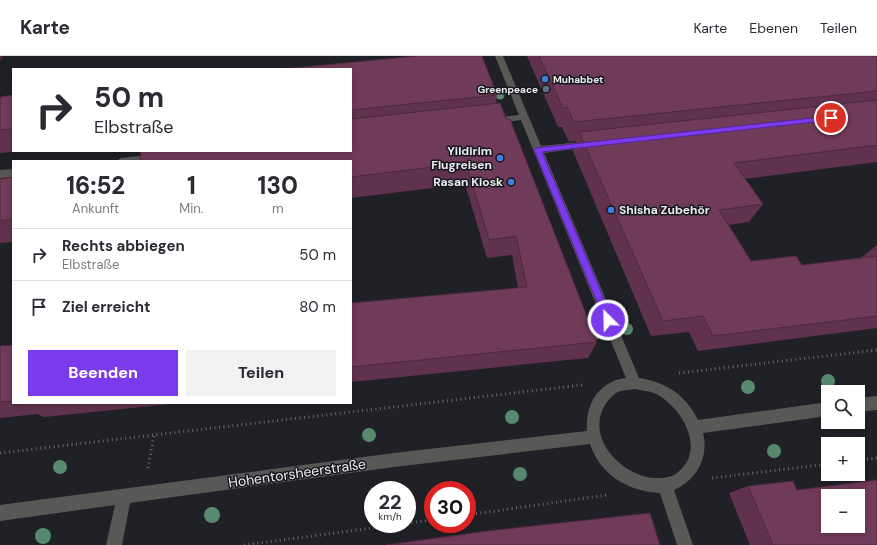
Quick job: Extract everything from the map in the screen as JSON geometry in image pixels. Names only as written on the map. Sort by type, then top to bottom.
[{"type":"street","points":[[499,56],[635,383]]},
{"type":"street","points":[[485,121],[524,117]]},
{"type":"street","points":[[537,150],[600,143]]},
{"type":"street","points":[[130,160],[166,156]]},
{"type":"street","points":[[0,174],[12,173]]},
{"type":"street","points":[[635,383],[650,385],[664,391],[683,406],[695,427],[698,448],[694,467],[682,479],[665,486],[644,485],[624,476],[605,459],[594,437],[592,417],[599,400],[614,387],[635,383]]},
{"type":"street","points":[[865,404],[877,403]]},
{"type":"street","points":[[695,427],[821,410]]},
{"type":"street","name":"Hohentorsheerstraße","points":[[0,513],[394,460],[594,437]]},
{"type":"street","points":[[665,486],[685,545]]},
{"type":"street","points":[[114,545],[124,497]]},
{"type":"path","points":[[650,385],[683,372],[877,350]]},
{"type":"path","points":[[0,453],[575,385],[614,387]]},
{"type":"path","points":[[865,459],[877,458]]},
{"type":"path","points":[[682,479],[720,478],[821,465]]},
{"type":"path","points":[[476,514],[609,494],[644,485]]},
{"type":"path","points":[[244,545],[364,529]]},
{"type":"building","points":[[416,56],[482,56],[497,95],[352,110],[352,68],[293,68]]},
{"type":"building","points":[[539,56],[877,56],[877,91],[574,122],[567,107],[563,108]]},
{"type":"building","points":[[12,95],[12,129],[0,130],[0,97]]},
{"type":"building","points":[[877,100],[877,145],[734,163],[763,204],[719,210],[751,261],[796,256],[802,265],[877,256],[877,316],[713,336],[703,316],[663,321],[579,132]]},
{"type":"building","points":[[500,103],[506,119],[510,119],[597,342],[352,367],[352,303],[527,287],[516,236],[489,240],[466,163],[352,177],[352,160],[141,160],[140,152],[352,152],[352,119]]},
{"type":"building","points":[[12,177],[12,219],[0,221],[0,179]]},
{"type":"building","points":[[12,345],[12,401],[0,402],[0,346]]},
{"type":"building","points":[[877,480],[877,545],[773,545],[748,486],[793,481],[797,490]]},
{"type":"building","points":[[650,513],[660,545],[386,545],[487,531]]},
{"type":"place","name":"Muhabbet","points":[[545,79]]},
{"type":"place","name":"Greenpeace","points":[[546,89]]},
{"type":"place","name":"Yildirim Flugreisen","points":[[500,158]]},
{"type":"place","name":"Rasan Kiosk","points":[[511,182]]},
{"type":"place","name":"Shisha Zubehör","points":[[611,210]]},
{"type":"route","points":[[608,320],[537,150],[831,118]]}]
